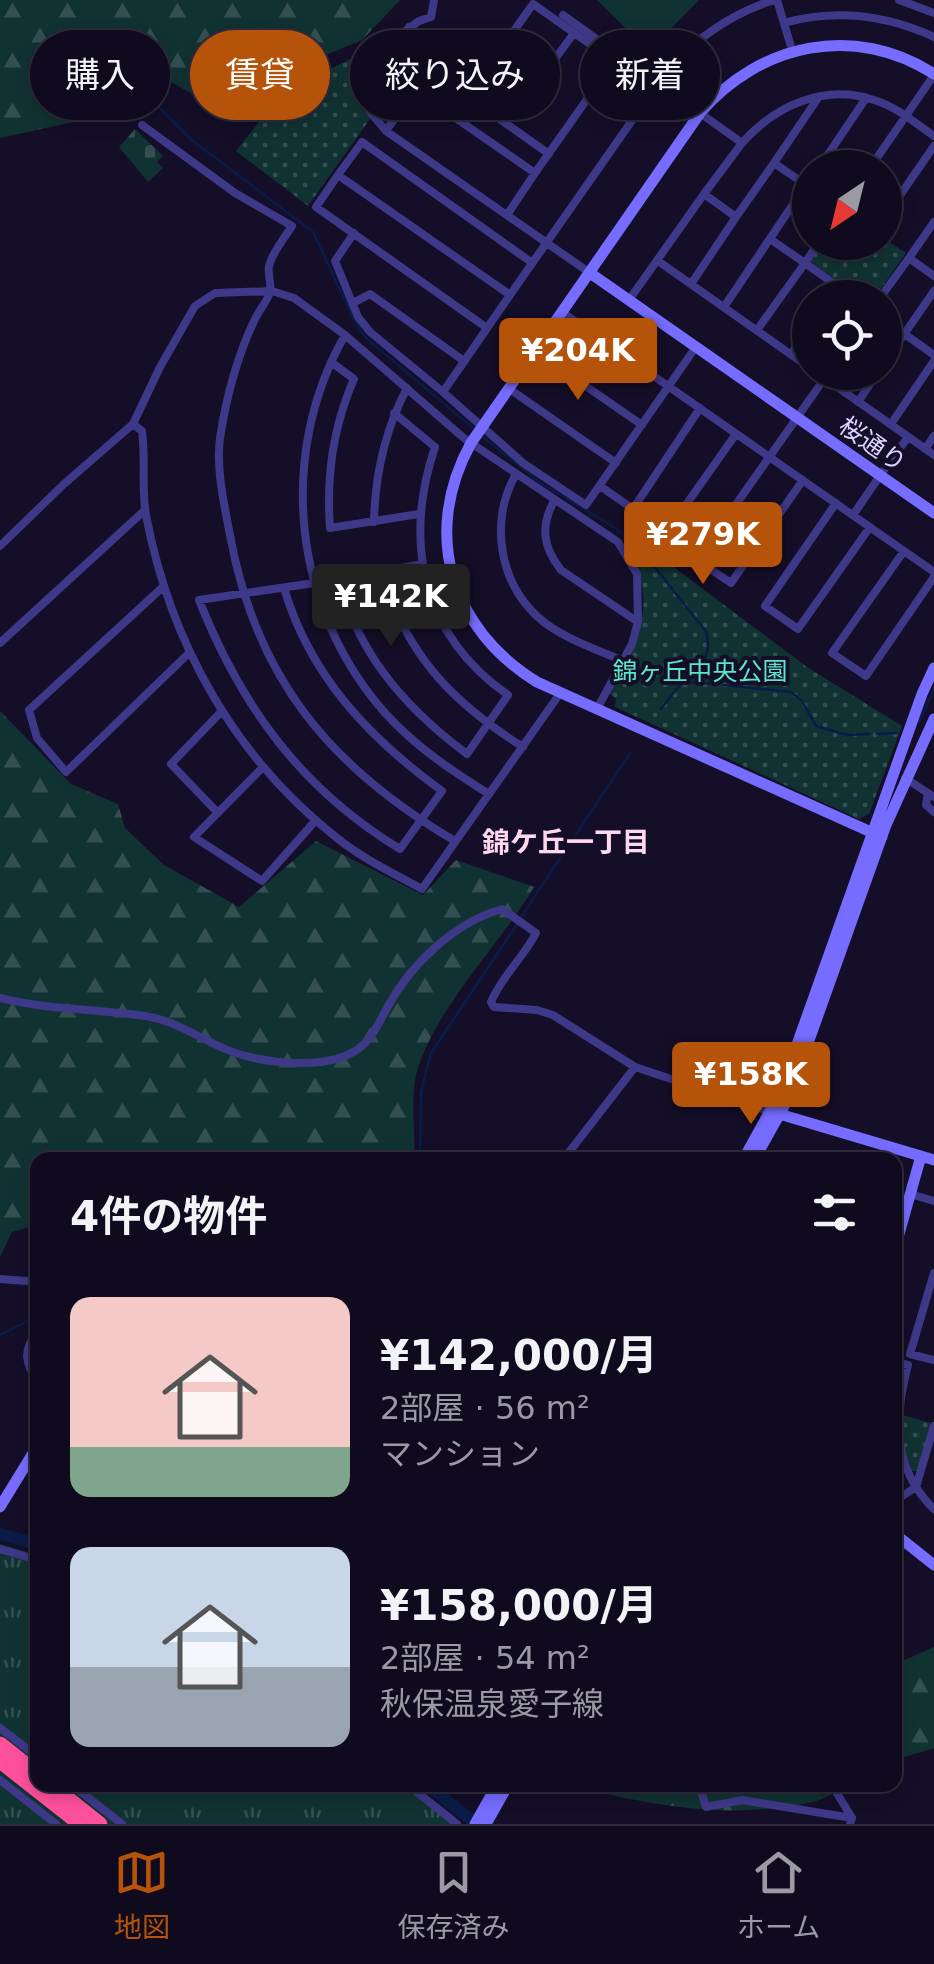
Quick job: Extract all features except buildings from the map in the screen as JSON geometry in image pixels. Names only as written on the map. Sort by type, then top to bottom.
[{"type":"highway","points":[[0,1744],[30,1768]]},
{"type":"highway","points":[[0,1760],[30,1784]]},
{"type":"highway","points":[[40,1792],[80,1824]]},
{"type":"highway","points":[[60,1792],[100,1824]]},
{"type":"street","points":[[434,0],[432,17],[409,26],[397,37],[368,91],[370,112],[386,130],[590,273]]},
{"type":"street","points":[[713,30],[776,0],[792,50]]},
{"type":"street","points":[[900,0],[934,13]]},
{"type":"street","points":[[507,215],[614,61],[533,4],[515,30]]},
{"type":"street","points":[[563,15],[584,30]]},
{"type":"street","points":[[784,23],[810,16],[859,16],[912,26],[934,37]]},
{"type":"street","points":[[409,26],[415,30]]},
{"type":"street","points":[[560,52],[574,33]]},
{"type":"street","points":[[720,94],[739,76],[792,50],[838,44],[872,47],[903,57],[934,75],[882,150]]},
{"type":"street","points":[[630,300],[742,143],[773,113],[818,98],[866,98],[905,115],[934,136]]},
{"type":"street","points":[[690,284],[818,98]]},
{"type":"street","points":[[831,150],[866,98]]},
{"type":"street","points":[[386,130],[393,120]]},
{"type":"street","points":[[458,120],[535,173]]},
{"type":"street","points":[[501,120],[549,154]]},
{"type":"street","points":[[442,392],[632,120]]},
{"type":"street","points":[[695,120],[508,388],[455,476],[446,521],[454,583],[468,614],[494,649],[520,671],[878,836]]},
{"type":"street","points":[[710,120],[742,143]]},
{"type":"street","points":[[142,125],[234,192],[292,226],[269,265],[272,291],[254,320],[239,362],[218,455],[242,593],[266,651],[310,721],[364,778],[420,820],[456,841]]},
{"type":"street","points":[[487,328],[316,206],[362,142],[531,262]]},
{"type":"street","points":[[902,192],[934,146]]},
{"type":"street","points":[[774,162],[792,173]]},
{"type":"street","points":[[338,175],[510,295]]},
{"type":"street","points":[[704,194],[736,216]]},
{"type":"street","points":[[724,307],[792,207]]},
{"type":"street","points":[[893,280],[934,222]]},
{"type":"street","points":[[354,234],[335,261],[370,332],[442,392],[516,474],[618,542],[637,574],[638,622],[623,661],[596,709]]},
{"type":"street","points":[[770,240],[829,280]]},
{"type":"street","points":[[909,258],[934,276]]},
{"type":"street","points":[[757,330],[807,260]]},
{"type":"street","points":[[658,261],[791,354]]},
{"type":"street","name":"桜通り","points":[[590,273],[934,513]]},
{"type":"street","points":[[902,337],[934,290]]},
{"type":"street","points":[[0,546],[133,424],[195,306],[215,293],[272,291],[294,298],[407,388],[586,505],[693,350]]},
{"type":"street","points":[[353,303],[370,294],[464,361]]},
{"type":"street","points":[[562,312],[904,551],[934,575],[866,676],[832,653],[904,551]]},
{"type":"street","points":[[891,424],[934,358],[904,334]]},
{"type":"street","points":[[345,335],[308,430],[303,468],[303,512],[314,583],[338,648],[373,698],[426,752],[490,794]]},
{"type":"street","points":[[535,350],[642,425]]},
{"type":"street","points":[[332,362],[354,379],[333,444],[330,528],[419,514]]},
{"type":"street","points":[[374,522],[377,478],[394,413],[407,388]]},
{"type":"street","points":[[508,388],[616,463]]},
{"type":"street","points":[[697,560],[817,390]]},
{"type":"street","points":[[844,390],[930,452],[934,436]]},
{"type":"street","points":[[858,402],[866,390]]},
{"type":"street","points":[[632,509],[700,408]]},
{"type":"street","points":[[394,413],[435,448],[424,480],[419,514],[430,596],[452,638],[482,675],[508,695],[467,754],[423,718],[386,675],[364,643],[340,580],[423,564]]},
{"type":"street","points":[[133,424],[142,431],[145,510],[164,586],[190,653],[221,712],[263,767],[316,820],[370,860],[422,889],[561,692]]},
{"type":"street","points":[[666,533],[736,434]]},
{"type":"street","points":[[853,515],[908,436]]},
{"type":"street","points":[[516,474],[503,505],[500,528],[503,558],[515,587],[529,608],[551,627],[623,661]]},
{"type":"street","points":[[600,486],[730,584],[803,480]]},
{"type":"street","points":[[554,501],[544,530],[554,561],[561,570],[638,622]]},
{"type":"street","points":[[836,503],[765,606],[798,630],[870,527]]},
{"type":"street","points":[[0,643],[145,510]]},
{"type":"street","points":[[380,573],[398,618],[422,658],[456,699],[523,747]]},
{"type":"street","points":[[284,588],[309,648],[350,712],[399,760],[442,791],[400,849],[347,812],[284,751],[235,682],[199,600],[314,583]]},
{"type":"street","points":[[164,586],[29,710],[37,738],[66,772],[190,653]]},
{"type":"street","points":[[758,1152],[776,1114],[878,836],[922,694],[934,668]]},
{"type":"street","points":[[218,813],[171,764],[221,712]]},
{"type":"street","points":[[878,836],[934,719]]},
{"type":"street","points":[[263,767],[194,837],[262,880],[316,820]]},
{"type":"street","points":[[905,778],[931,795],[926,805],[934,812]]},
{"type":"street","points":[[0,998],[70,1010],[146,1016],[166,1021],[242,1056],[322,1061],[348,1055],[363,1046],[410,972],[469,922],[502,909],[536,933],[494,995],[494,1007],[553,1015],[635,1067],[927,1158],[902,1223]]},
{"type":"street","points":[[570,1152],[635,1067]]},
{"type":"street","points":[[749,1152],[776,1114]]},
{"type":"street","points":[[910,1194],[934,1201]]},
{"type":"street","points":[[934,1273],[910,1354],[934,1360]]},
{"type":"street","points":[[0,1279],[30,1281]]},
{"type":"street","points":[[30,1340],[25,1362],[30,1370]]},
{"type":"street","points":[[902,1364],[908,1366],[902,1388]]},
{"type":"street","points":[[902,1496],[916,1487],[934,1426]]},
{"type":"street","points":[[2,1501],[30,1457]]},
{"type":"street","points":[[902,1459],[916,1487],[934,1509]]},
{"type":"street","points":[[902,1540],[934,1566]]},
{"type":"street","points":[[2,1551],[30,1558]]},
{"type":"street","points":[[0,1728],[30,1752]]},
{"type":"street","points":[[0,1780],[56,1824]]},
{"type":"street","points":[[81,1792],[122,1824]]},
{"type":"street","points":[[417,1792],[457,1824]]},
{"type":"street","points":[[484,1820],[494,1792]]},
{"type":"street","points":[[484,1820],[503,1792]]},
{"type":"street","points":[[699,1792],[706,1807],[742,1800],[851,1821]]},
{"type":"street","points":[[836,1792],[851,1821]]},
{"type":"green space","points":[[0,0],[400,0],[372,30],[350,30],[350,45],[330,53],[330,30],[190,30],[190,93],[170,81],[170,30],[30,30],[30,120],[78,121],[0,138]]},
{"type":"green space","points":[[597,0],[699,0],[670,30],[628,30]]},
{"type":"green space","points":[[350,59],[350,120],[369,120],[308,206],[236,151],[261,120],[330,120],[330,69]]},
{"type":"green space","points":[[135,129],[163,156],[157,162],[163,168],[148,182],[119,147]]},
{"type":"green space","points":[[901,260],[887,280],[835,280],[810,261]]},
{"type":"green space","name":"錦ヶ丘中央公園","points":[[632,536],[807,667],[902,726],[869,814],[859,819],[615,707],[616,699],[609,693],[629,657],[642,620],[641,583],[624,545]]},
{"type":"green space","points":[[0,711],[71,784],[118,804],[125,828],[164,865],[239,907],[316,841],[423,895],[456,860],[534,887],[427,1044],[414,1090],[414,1152],[30,1152],[30,1227],[12,1232],[0,1257]]},
{"type":"green space","points":[[902,1415],[931,1423],[917,1471],[912,1471],[903,1446]]},
{"type":"green space","points":[[0,1544],[30,1553],[30,1792],[420,1792],[457,1824],[0,1824]]},
{"type":"green space","points":[[934,1647],[934,1748],[902,1758],[902,1661]]},
{"type":"green space","points":[[834,1792],[812,1802],[761,1810],[683,1807],[607,1794]]},
{"type":"waterway","points":[[170,118],[193,141],[313,232],[355,322],[367,339],[473,428]]},
{"type":"waterway","points":[[483,437],[541,483],[617,529],[642,551],[707,633],[708,648],[699,681]]},
{"type":"waterway","points":[[661,709],[682,682],[715,684]]},
{"type":"waterway","points":[[724,685],[791,692],[802,701],[816,726],[847,735],[869,734]]},
{"type":"waterway","points":[[919,722],[934,690]]},
{"type":"waterway","points":[[877,734],[896,733]]},
{"type":"waterway","points":[[521,917],[631,752]]},
{"type":"waterway","points":[[420,1152],[421,1092],[431,1053],[517,924]]},
{"type":"waterway","points":[[0,1335],[30,1320]]},
{"type":"waterway","points":[[0,1534],[30,1542]]},
{"type":"waterway","points":[[436,1792],[477,1824]]},
{"type":"district","name":"錦ケ丘一丁目","points":[[566,842]]}]
